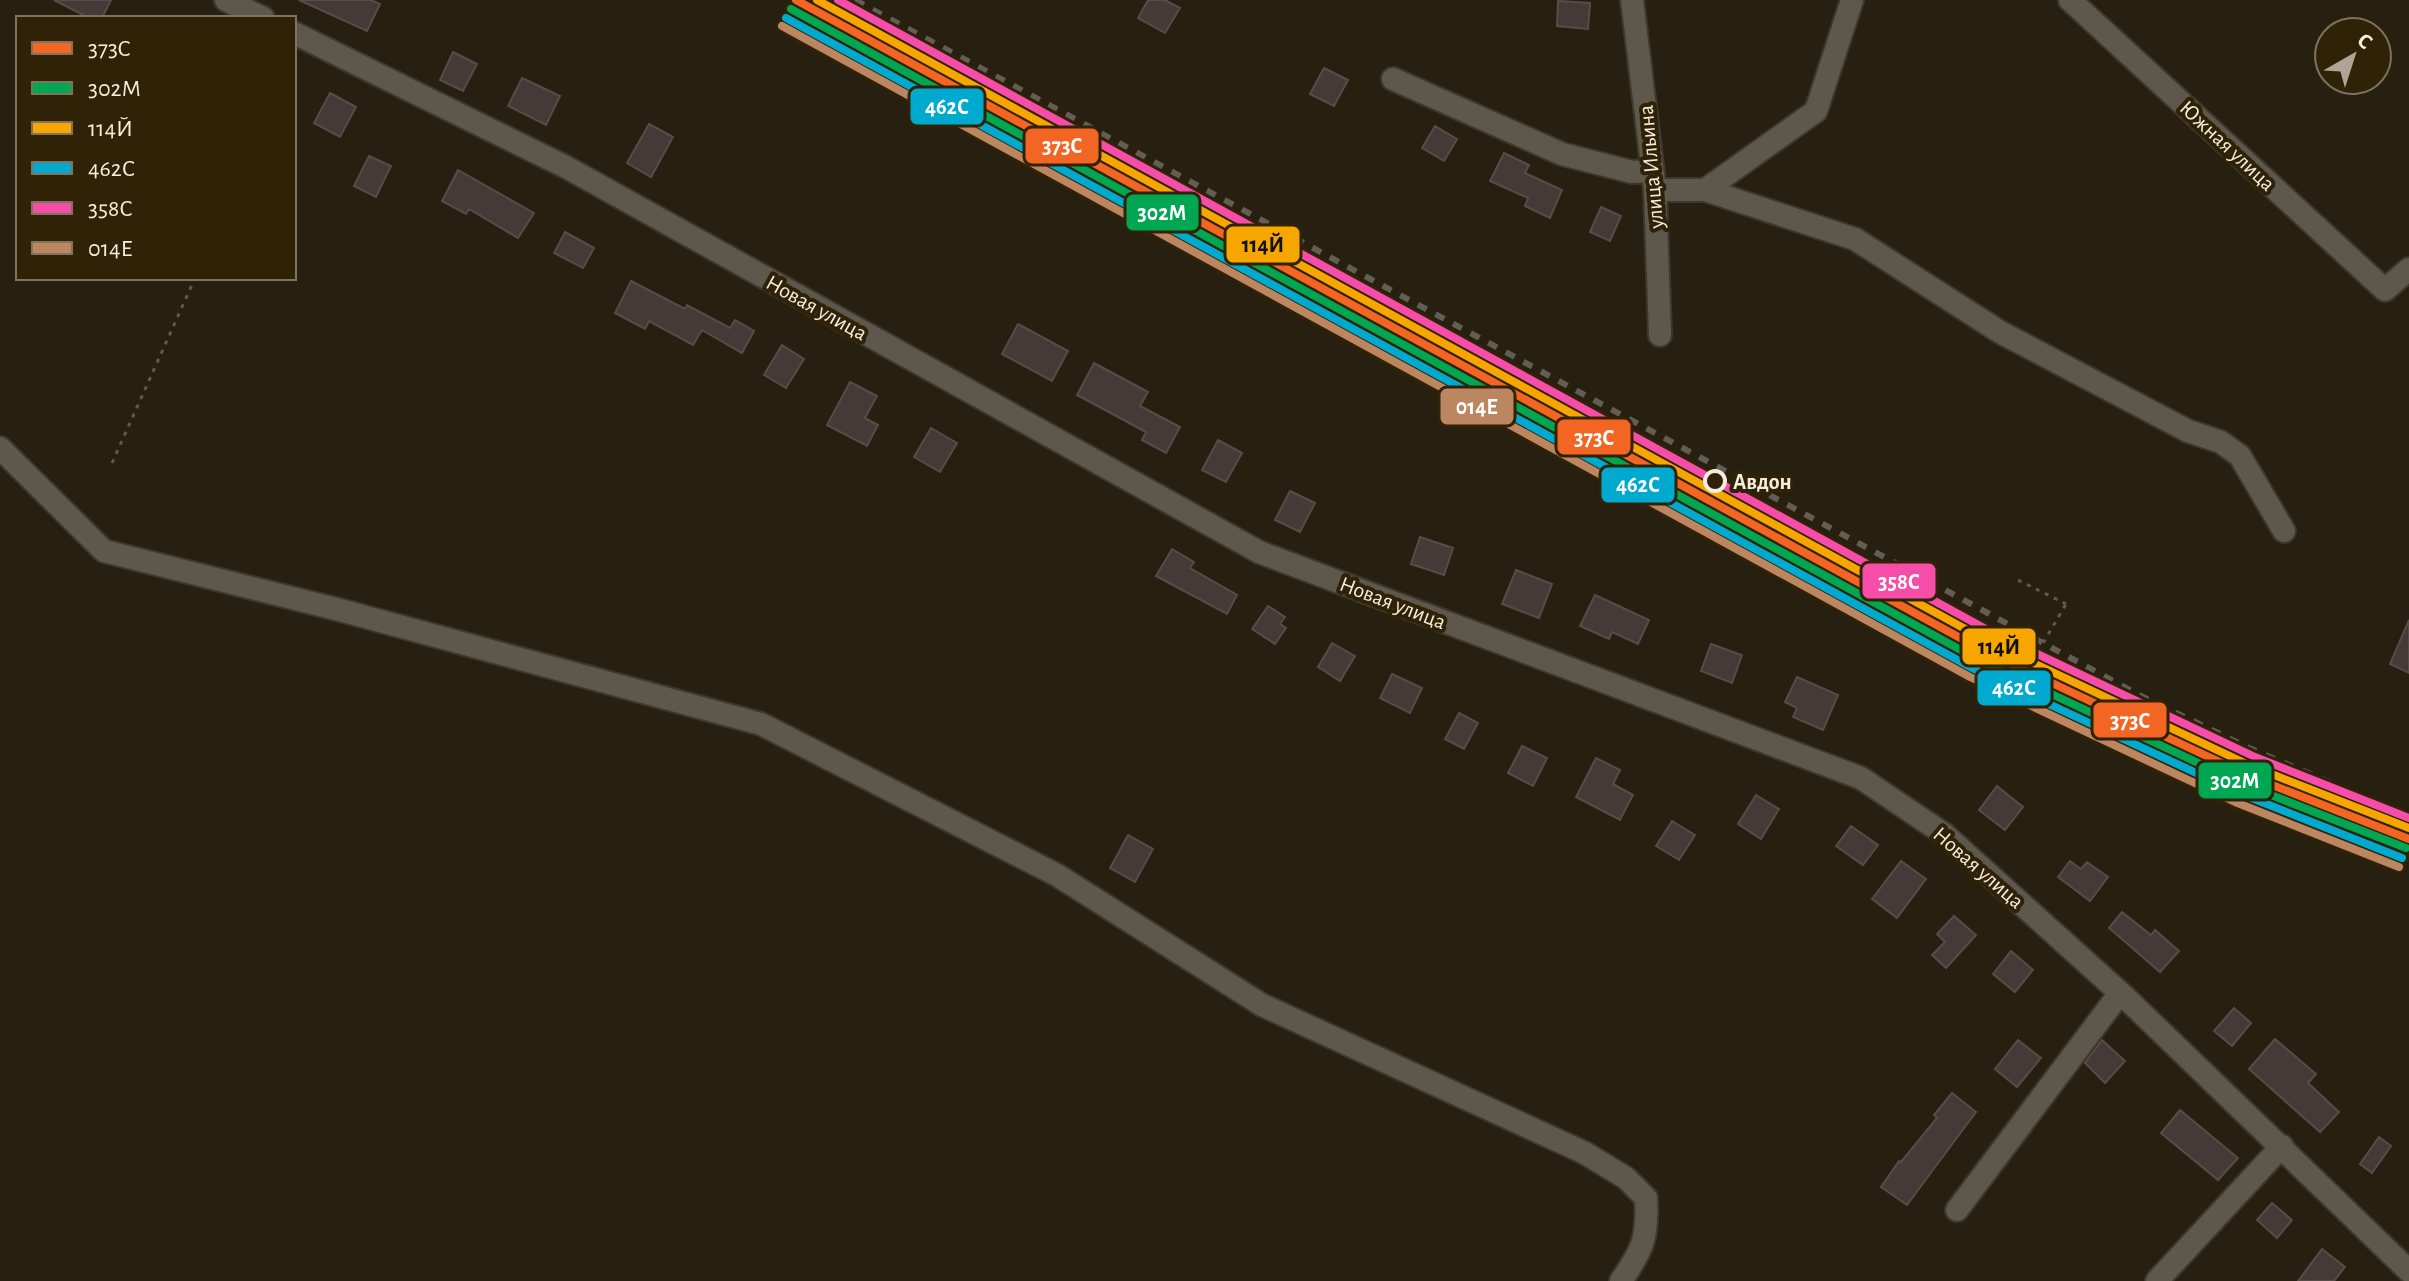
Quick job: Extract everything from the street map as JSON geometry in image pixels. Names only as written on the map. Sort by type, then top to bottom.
[{"type":"street","points":[[226,0],[259,16]]},
{"type":"street","name":"улица Ильина","points":[[1632,0],[1654,180],[1660,335]]},
{"type":"street","points":[[1705,190],[1816,111],[1852,0]]},
{"type":"street","name":"Южная улица","points":[[2070,0],[2385,290],[2409,269]]},
{"type":"street","name":"Новая улица","points":[[296,34],[566,167],[1259,552],[1861,778],[1944,834],[2120,993],[2409,1271]]},
{"type":"street","points":[[1393,79],[1562,154],[1654,180],[1705,190],[1855,239],[2000,332],[2188,431],[2221,442],[2240,456],[2284,531]]},
{"type":"street","points":[[0,448],[104,551],[336,609],[761,724],[1043,868],[1262,1005],[1585,1153],[1626,1178],[1646,1198],[1648,1226],[1640,1254],[1621,1281]]},
{"type":"street","points":[[1957,1210],[2120,993]]},
{"type":"street","points":[[2157,1281],[2282,1146]]},
{"type":"path","points":[[112,463],[194,280]]},
{"type":"path","points":[[1973,663],[2018,686],[2066,604],[2018,580]]},
{"type":"path","points":[[1994,636],[2035,657]]},
{"type":"building","points":[[54,0],[111,0],[103,16],[85,16]]},
{"type":"building","points":[[299,0],[371,0],[380,4],[367,31]]},
{"type":"building","points":[[1148,0],[1165,0],[1180,8],[1165,33],[1138,18]]},
{"type":"building","points":[[1558,1],[1590,3],[1588,29],[1557,26]]},
{"type":"building","points":[[453,52],[477,64],[463,91],[440,80]]},
{"type":"building","points":[[1324,68],[1348,80],[1334,106],[1310,94]]},
{"type":"building","points":[[522,78],[560,96],[546,125],[508,106]]},
{"type":"building","points":[[330,93],[356,107],[340,137],[314,123]]},
{"type":"building","points":[[649,124],[673,137],[651,177],[627,163]]},
{"type":"building","points":[[1435,126],[1457,139],[1444,161],[1422,148]]},
{"type":"building","points":[[1504,153],[1529,165],[1525,173],[1562,190],[1550,218],[1525,206],[1528,198],[1490,181]]},
{"type":"building","points":[[369,156],[391,166],[376,197],[354,186]]},
{"type":"building","points":[[458,170],[534,213],[518,238],[469,209],[466,214],[442,201]]},
{"type":"building","points":[[1601,207],[1621,216],[1610,241],[1590,232]]},
{"type":"building","points":[[565,232],[594,248],[583,268],[554,253]]},
{"type":"building","points":[[631,281],[730,328],[735,320],[754,331],[742,353],[702,330],[693,345],[649,321],[645,329],[615,313]]},
{"type":"building","points":[[1018,324],[1068,351],[1052,381],[1002,354]]},
{"type":"building","points":[[782,345],[804,359],[786,388],[764,375]]},
{"type":"building","points":[[1094,363],[1148,392],[1140,406],[1180,427],[1166,453],[1142,440],[1146,432],[1077,395]]},
{"type":"building","points":[[850,382],[877,396],[865,418],[878,425],[867,446],[827,425]]},
{"type":"building","points":[[931,428],[957,443],[940,472],[914,457]]},
{"type":"building","points":[[1218,440],[1242,453],[1226,482],[1202,470]]},
{"type":"building","points":[[1290,491],[1315,503],[1300,532],[1275,520]]},
{"type":"building","points":[[1420,537],[1453,548],[1444,575],[1411,564]]},
{"type":"building","points":[[1172,549],[1194,562],[1190,568],[1237,595],[1227,614],[1156,576]]},
{"type":"building","points":[[1516,570],[1552,584],[1539,618],[1502,604]]},
{"type":"building","points":[[1595,595],[1649,620],[1638,644],[1612,632],[1609,639],[1580,626]]},
{"type":"building","points":[[1268,606],[1285,617],[1280,624],[1286,628],[1275,644],[1252,629]]},
{"type":"building","points":[[2409,620],[2409,673],[2390,664]]},
{"type":"building","points":[[1332,643],[1355,656],[1340,681],[1318,667]]},
{"type":"building","points":[[1711,644],[1742,655],[1732,683],[1701,671]]},
{"type":"building","points":[[1392,674],[1422,688],[1410,713],[1380,698]]},
{"type":"building","points":[[1797,677],[1838,695],[1823,730],[1793,717],[1797,708],[1785,702]]},
{"type":"building","points":[[1459,713],[1478,723],[1464,749],[1445,739]]},
{"type":"building","points":[[1522,746],[1547,758],[1533,786],[1508,773]]},
{"type":"building","points":[[1596,758],[1620,770],[1613,784],[1633,795],[1620,820],[1576,797]]},
{"type":"building","points":[[1997,786],[2023,807],[2005,830],[1979,810]]},
{"type":"building","points":[[1756,795],[1779,809],[1761,839],[1738,824]]},
{"type":"building","points":[[1672,821],[1695,835],[1679,860],[1656,846]]},
{"type":"building","points":[[1851,826],[1878,845],[1863,865],[1836,846]]},
{"type":"building","points":[[1128,835],[1153,849],[1135,882],[1110,868]]},
{"type":"building","points":[[1901,861],[1926,879],[1897,918],[1872,899]]},
{"type":"building","points":[[2070,861],[2081,869],[2087,862],[2108,877],[2090,901],[2058,877]]},
{"type":"building","points":[[2122,912],[2151,935],[2155,930],[2179,951],[2160,972],[2109,928]]},
{"type":"building","points":[[1954,916],[1976,935],[1946,968],[1932,955],[1945,942],[1937,934]]},
{"type":"building","points":[[2011,951],[2033,970],[2015,992],[1993,974]]},
{"type":"building","points":[[2234,1008],[2251,1023],[2232,1046],[2214,1031]]},
{"type":"building","points":[[2275,1039],[2316,1074],[2308,1083],[2339,1112],[2320,1132],[2249,1069]]},
{"type":"building","points":[[2018,1040],[2041,1058],[2017,1087],[1995,1069]]},
{"type":"building","points":[[2102,1040],[2125,1061],[2105,1083],[2085,1063]]},
{"type":"building","points":[[1952,1093],[1976,1112],[1907,1205],[1881,1187],[1899,1161],[1937,1118],[1934,1115]]},
{"type":"building","points":[[2180,1110],[2238,1158],[2218,1180],[2161,1133]]},
{"type":"building","points":[[2379,1137],[2391,1146],[2372,1173],[2360,1164]]},
{"type":"building","points":[[2272,1203],[2292,1220],[2277,1238],[2257,1220]]},
{"type":"building","points":[[2322,1249],[2345,1267],[2334,1281],[2298,1281]]},
{"type":"railway","points":[[855,0],[2141,696],[2249,748],[2409,816]]},
{"type":"transit line","name":"373C","points":[[796,0],[1984,651],[2247,775],[2409,839]]},
{"type":"transit line","name":"114Й","points":[[817,0],[1989,642],[2251,766],[2409,828]]},
{"type":"transit line","name":"358С","points":[[838,0],[1993,633],[2255,757],[2409,818]]},
{"type":"transit line","name":"302М","points":[[791,9],[1979,660],[2243,784],[2406,848]]},
{"type":"transit line","name":"462С","points":[[786,18],[1974,669],[2239,793],[2402,858]]},
{"type":"transit line","name":"014Е","points":[[782,26],[1970,677],[2235,802],[2399,867]]},
{"type":"place","name":"Авдон","points":[[1715,481]]}]
